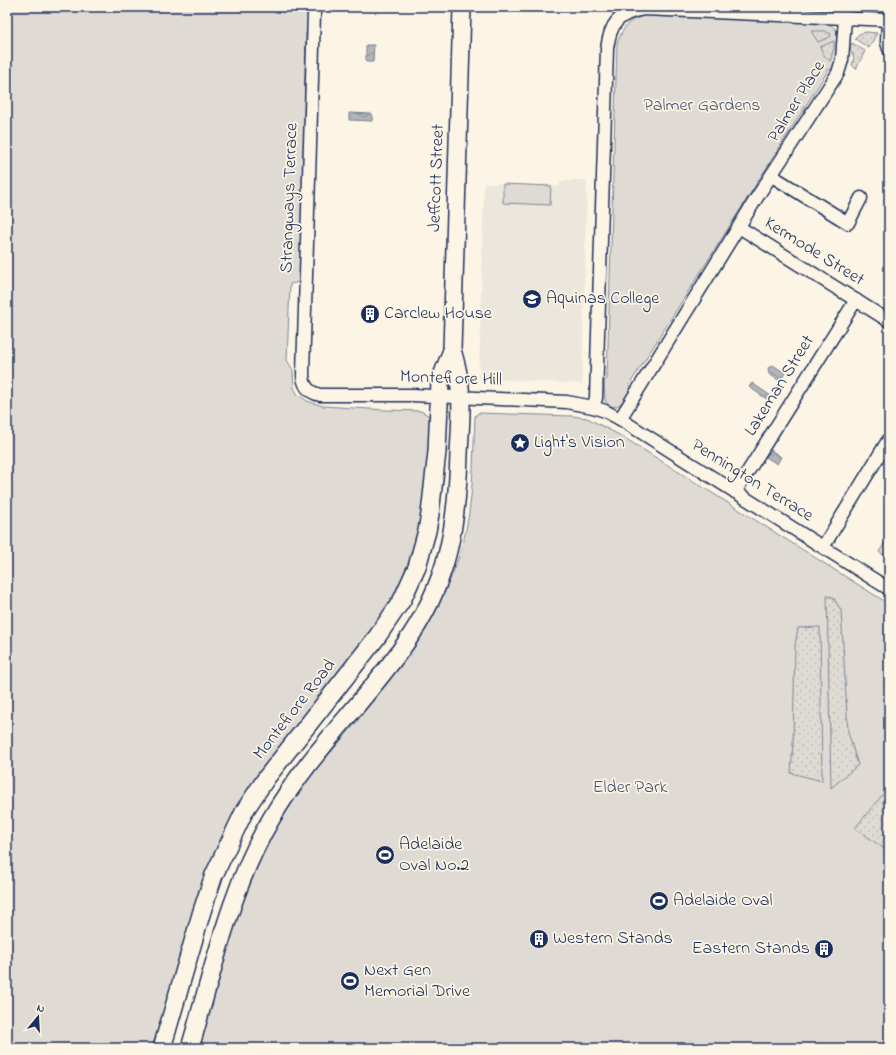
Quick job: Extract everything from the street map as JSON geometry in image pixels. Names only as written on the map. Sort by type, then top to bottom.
[{"type":"main road","name":"Jeffcott Street","points":[[460,397],[459,381],[452,350],[462,7]]},
{"type":"main road","name":"Jeffcott Street","points":[[439,396],[440,381],[452,350]]},
{"type":"main road","name":"Montefiore Road","points":[[162,1048],[214,875],[245,810],[267,777],[394,614],[408,589],[417,568],[426,537],[430,514],[437,452],[439,396]]},
{"type":"main road","points":[[190,1048],[225,928],[247,866],[270,819],[282,800],[340,725],[406,644],[432,597],[441,576],[448,556],[456,506],[460,397]]},
{"type":"main road","points":[[321,709],[340,725]]},
{"type":"street","name":"Strangways Terrace","points":[[308,389],[304,382],[303,373],[313,7]]},
{"type":"street","points":[[593,407],[596,398],[607,50],[611,29],[616,20],[628,13],[644,9],[888,20],[887,42],[889,49]]},
{"type":"street","name":"Palmer Place","points":[[620,419],[838,73],[842,60],[845,18]]},
{"type":"street","points":[[772,176],[848,222],[861,198]]},
{"type":"street","name":"Kermode Street","points":[[740,227],[889,321]]},
{"type":"street","name":"Lakeman Street","points":[[735,492],[856,300]]},
{"type":"street","name":"Montefiore Hill","points":[[308,389],[320,395],[439,396],[567,402],[593,407]]},
{"type":"street","name":"Pennington Terrace","points":[[593,407],[605,411],[620,419],[889,589]]},
{"type":"street","points":[[823,547],[889,439]]},
{"type":"shaded area","name":"Aquinas College","points":[[587,180],[582,384],[479,378],[484,183],[560,186],[560,181]]},
{"type":"green space","points":[[7,7],[308,7],[308,29],[306,33],[300,282],[290,284],[287,360],[293,370],[294,388],[298,395],[307,401],[323,406],[421,411],[434,419],[423,538],[402,594],[242,808],[156,1048],[7,1048]]},
{"type":"green space","name":"Palmer Gardens","points":[[646,15],[826,23],[831,25],[836,30],[839,39],[838,61],[833,70],[829,69],[629,385],[632,388],[627,396],[621,404],[613,407],[605,401],[604,381],[607,379],[617,44],[624,29],[630,22]]},
{"type":"green space","points":[[811,31],[825,31],[831,34],[830,37],[818,42]]},
{"type":"green space","points":[[866,32],[877,33],[869,48],[855,39],[859,34]]},
{"type":"green space","points":[[834,41],[834,48],[830,61],[825,57],[820,47]]},
{"type":"green space","points":[[852,43],[865,51],[856,69],[852,65],[854,58],[850,49]]},
{"type":"green space","points":[[503,184],[551,186],[550,205],[503,203]]},
{"type":"green space","name":"Elder Park","points":[[478,413],[572,416],[587,418],[623,437],[889,604],[889,1048],[197,1048],[227,948],[244,898],[253,874],[281,815],[307,780],[355,724],[407,654],[429,621],[448,585],[462,546],[469,514],[475,416]]},
{"type":"green space","points":[[889,536],[889,558],[879,552]]},
{"type":"green space","points":[[827,596],[833,597],[841,610],[848,732],[858,765],[831,788]]},
{"type":"green space","points":[[820,627],[822,781],[791,773],[795,645],[798,628]]},
{"type":"green space","points":[[889,787],[889,852],[855,828]]},
{"type":"water","points":[[366,45],[374,45],[373,62],[366,62]]},
{"type":"water","points":[[349,113],[372,114],[372,121],[349,120]]},
{"type":"water","points":[[773,365],[785,373],[780,381],[769,374],[768,368]]},
{"type":"water","points":[[752,383],[771,396],[768,400],[749,387]]},
{"type":"water","points":[[771,450],[781,457],[777,464],[766,457]]},
{"type":"place","name":"Aquinas College","points":[[532,299]]},
{"type":"place","name":"Carclew House","points":[[370,314]]},
{"type":"place","name":"Light's Vision","points":[[520,443]]},
{"type":"place","name":"Adelaide Oval No.2","points":[[385,855]]},
{"type":"place","name":"Adelaide Oval","points":[[659,901]]},
{"type":"place","name":"Western Stands","points":[[539,939]]},
{"type":"place","name":"Eastern Stands","points":[[824,949]]},
{"type":"place","name":"Next Gen Memorial Drive","points":[[350,981]]}]
